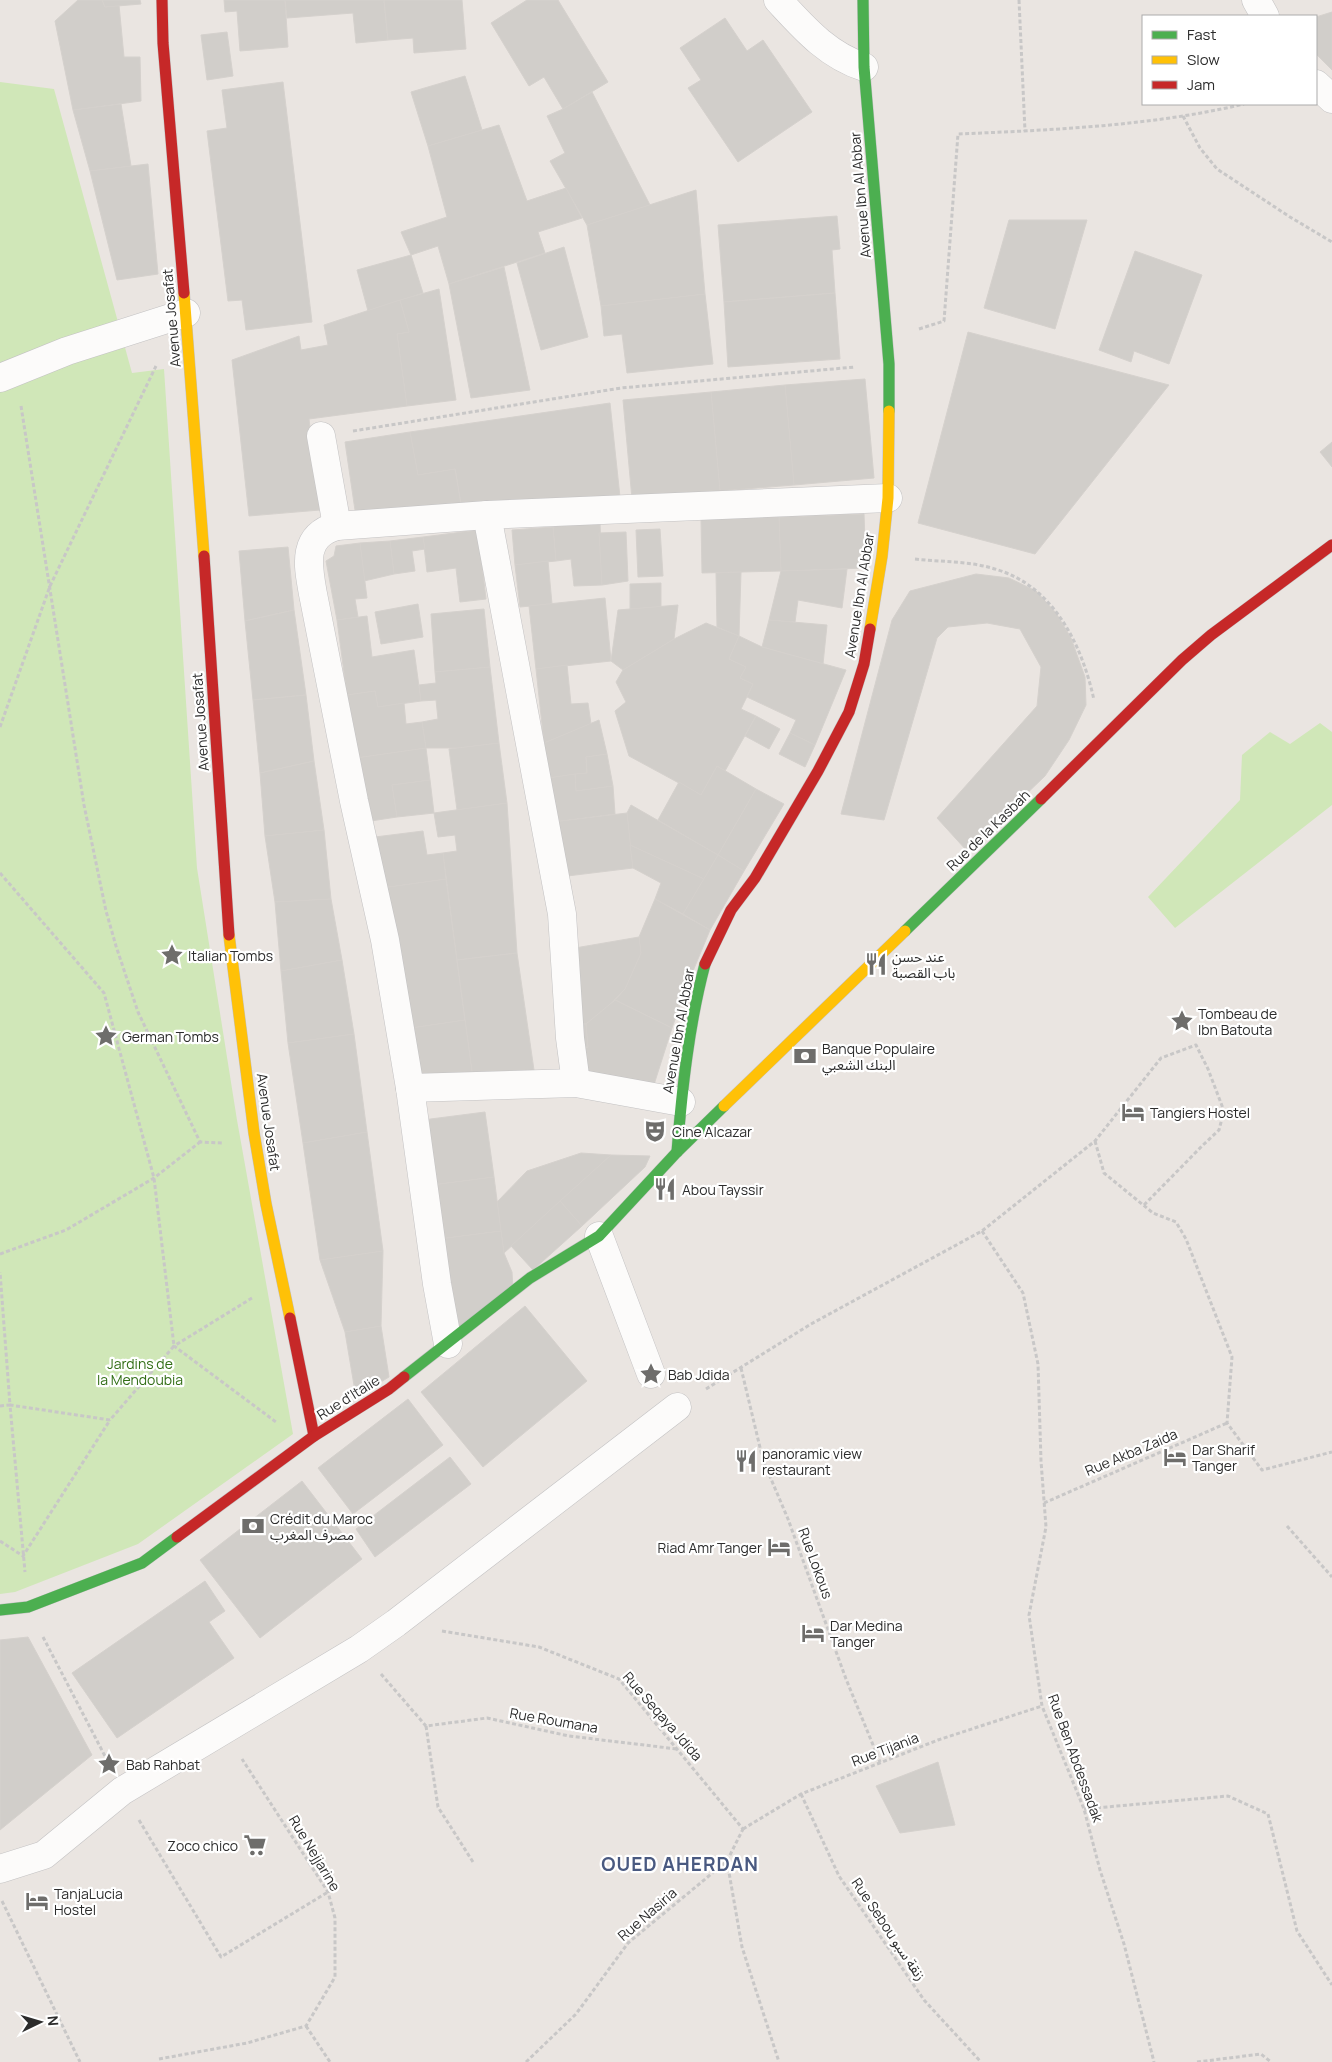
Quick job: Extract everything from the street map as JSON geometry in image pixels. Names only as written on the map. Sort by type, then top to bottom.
[{"type":"street","name":"Avenue Josafat","points":[[162,0],[163,43],[183,314],[198,458],[228,930],[254,1133],[310,1439]]},
{"type":"street","points":[[778,0],[822,45],[845,60],[864,67]]},
{"type":"street","name":"Avenue Ibn Al Abbar","points":[[677,1152],[681,1102],[699,986],[706,960],[731,910],[755,878],[818,771],[849,712],[864,664],[882,556],[888,498],[889,364],[864,67],[863,0]]},
{"type":"street","points":[[1256,0],[1264,15]]},
{"type":"street","points":[[1317,85],[1332,99]]},
{"type":"street","points":[[8,374],[67,351],[183,314]]},
{"type":"street","points":[[320,436],[337,526]]},
{"type":"street","points":[[448,1344],[434,1265],[410,1088],[385,940],[354,801],[310,574],[308,560],[310,547],[316,539],[337,526],[487,515],[888,498]]},
{"type":"street","points":[[487,515],[562,914],[570,1038],[576,1083]]},
{"type":"street","name":"Rue de la Kasbah","points":[[677,1152],[1182,660],[1219,629],[1332,545]]},
{"type":"street","points":[[410,1088],[576,1083],[681,1102]]},
{"type":"street","name":"Rue d'Italie","points":[[0,1610],[28,1606],[142,1563],[310,1439],[389,1389],[530,1278],[599,1236],[677,1152]]},
{"type":"street","points":[[599,1236],[651,1374]]},
{"type":"street","points":[[0,1869],[44,1855],[122,1791],[359,1649],[396,1623],[677,1407]]},
{"type":"path","points":[[1019,0],[1025,131]]},
{"type":"path","points":[[944,321],[958,134],[1025,131],[1183,116],[1239,105]]},
{"type":"path","points":[[1183,116],[1200,148],[1217,169],[1332,242]]},
{"type":"path","points":[[0,726],[50,586],[183,314]]},
{"type":"path","points":[[320,436],[621,388],[889,364]]},
{"type":"path","points":[[8,374],[50,586],[84,805],[116,946],[138,1012],[200,1142]]},
{"type":"path","points":[[882,556],[972,563],[996,569],[1017,577],[1030,585],[1060,617],[1077,645],[1088,675],[1102,740]]},
{"type":"path","points":[[0,873],[104,993],[154,1178],[174,1346],[310,1439]]},
{"type":"path","points":[[677,1407],[811,1324],[982,1230],[1095,1141],[1161,1058],[1196,1045],[1208,1069],[1224,1111],[1219,1130],[1144,1205]]},
{"type":"path","points":[[0,1254],[66,1230],[154,1178],[200,1142],[226,1143],[254,1133]]},
{"type":"path","points":[[1095,1141],[1104,1173],[1153,1213],[1176,1222],[1186,1239],[1232,1358],[1227,1423],[1262,1470],[1332,1452]]},
{"type":"path","name":"Rue Ben Abdessadak","points":[[982,1230],[1023,1293],[1038,1364],[1040,1461],[1046,1527],[1029,1615],[1042,1706],[1084,1809],[1100,1870],[1124,1944],[1154,2062]]},
{"type":"path","points":[[0,1272],[28,1606]]},
{"type":"path","points":[[23,1556],[110,1420],[174,1346],[282,1279]]},
{"type":"path","name":"Rue Lokous","points":[[741,1368],[764,1460],[788,1519],[846,1679],[880,1762]]},
{"type":"path","points":[[0,1406],[10,1405],[110,1420]]},
{"type":"path","name":"Rue Akba Zaida","points":[[1044,1503],[1227,1423]]},
{"type":"path","points":[[1287,1526],[1332,1578]]},
{"type":"path","points":[[0,1542],[23,1556]]},
{"type":"path","name":"Rue Seqaya Jdida","points":[[396,1623],[538,1647],[619,1679],[743,1829]]},
{"type":"path","points":[[359,1649],[426,1726],[438,1807],[473,1862]]},
{"type":"path","name":"Rue Tijania","points":[[743,1829],[801,1794],[938,1740],[1042,1706]]},
{"type":"path","name":"Rue Roumana","points":[[426,1726],[487,1718],[569,1736],[678,1749]]},
{"type":"path","name":"Rue Nejjarine","points":[[223,1730],[328,1892],[335,1918],[335,1976],[306,2026]]},
{"type":"path","name":"Rue Sebou زنقة سبو","points":[[801,1794],[839,1876],[924,2000],[981,2062]]},
{"type":"path","points":[[1084,1809],[1228,1796],[1268,1814],[1298,1931],[1332,1985]]},
{"type":"path","name":"Rue Nasiria","points":[[526,2062],[576,2014],[628,1943],[727,1861],[743,1829]]},
{"type":"path","points":[[727,1861],[742,1947],[779,2062]]},
{"type":"path","points":[[221,1957],[328,1892]]},
{"type":"path","points":[[0,1896],[80,2062]]},
{"type":"path","points":[[159,2059],[246,2043],[306,2026],[330,2062]]},
{"type":"path","points":[[1197,2062],[1261,2054],[1271,2062]]},
{"type":"green space","name":"Jardins de la Mendoubia","points":[[0,82],[54,89],[132,373],[164,369],[197,868],[237,1120],[293,1434],[138,1544],[15,1592],[0,1594]]},
{"type":"green space","points":[[1320,723],[1332,732],[1332,805],[1175,928],[1148,897],[1240,800],[1242,755],[1270,732],[1290,744]]},
{"type":"building","points":[[78,0],[102,0],[105,7],[119,5],[124,57],[140,57],[141,101],[73,110],[55,21]]},
{"type":"building","points":[[102,0],[140,0],[141,4],[105,7]]},
{"type":"building","points":[[224,0],[285,0],[288,47],[240,51],[237,11],[225,12]]},
{"type":"building","points":[[285,0],[384,0],[388,40],[356,43],[353,13],[287,18]]},
{"type":"building","points":[[384,0],[462,0],[466,49],[414,53],[413,38],[388,40]]},
{"type":"building","points":[[527,0],[558,0],[608,82],[563,109],[544,77],[529,86],[491,23]]},
{"type":"building","points":[[1332,12],[1332,70],[1317,55],[1317,17]]},
{"type":"building","points":[[725,18],[747,51],[763,40],[812,112],[738,162],[688,88],[701,80],[680,48]]},
{"type":"building","points":[[227,32],[233,76],[207,80],[201,35]]},
{"type":"building","points":[[465,76],[482,130],[428,146],[411,92]]},
{"type":"building","points":[[283,82],[312,322],[246,330],[242,300],[228,301],[207,131],[227,128],[222,90]]},
{"type":"building","points":[[592,92],[650,205],[587,225],[550,161],[565,153],[547,116]]},
{"type":"building","points":[[121,104],[131,166],[90,171],[73,110]]},
{"type":"building","points":[[499,125],[527,201],[566,188],[582,218],[538,232],[545,253],[449,284],[438,246],[411,255],[401,232],[447,217],[428,146]]},
{"type":"building","points":[[148,164],[158,274],[117,280],[90,171]]},
{"type":"building","points":[[696,190],[705,294],[601,306],[587,225]]},
{"type":"building","points":[[837,216],[840,249],[832,250],[835,293],[724,302],[718,225]]},
{"type":"building","points":[[1009,220],[1087,220],[1055,329],[984,308]]},
{"type":"building","points":[[564,247],[588,337],[541,350],[517,263]]},
{"type":"building","points":[[1135,251],[1202,275],[1169,364],[1134,351],[1131,362],[1099,350]]},
{"type":"building","points":[[411,255],[423,293],[368,311],[357,270]]},
{"type":"building","points":[[504,267],[530,390],[471,398],[449,284]]},
{"type":"building","points":[[439,289],[456,400],[407,406],[397,334],[409,332],[400,300]]},
{"type":"building","points":[[835,293],[840,359],[728,367],[724,302]]},
{"type":"building","points":[[705,294],[713,364],[627,373],[622,334],[604,336],[601,306]]},
{"type":"building","points":[[400,300],[409,332],[397,334],[407,406],[309,419],[320,510],[249,516],[232,360],[299,336],[301,350],[328,345],[324,325]]},
{"type":"building","points":[[968,332],[1169,385],[1035,554],[918,523]]},
{"type":"building","points":[[865,379],[874,478],[794,485],[785,385]]},
{"type":"building","points":[[785,385],[794,485],[720,491],[711,392]]},
{"type":"building","points":[[711,392],[720,491],[632,499],[623,400]]},
{"type":"building","points":[[610,403],[620,497],[462,510],[455,469],[418,475],[410,432]]},
{"type":"building","points":[[410,432],[418,475],[455,469],[462,510],[356,517],[345,442]]},
{"type":"building","points":[[1332,442],[1332,467],[1320,452]]},
{"type":"building","points":[[864,514],[866,568],[781,571],[779,517]]},
{"type":"building","points":[[779,517],[781,571],[702,573],[701,519]]},
{"type":"building","points":[[600,522],[602,585],[574,586],[571,559],[556,561],[553,527]]},
{"type":"building","points":[[553,527],[556,561],[515,565],[512,530]]},
{"type":"building","points":[[660,529],[663,576],[638,577],[636,530]]},
{"type":"building","points":[[478,530],[486,599],[460,602],[456,568],[427,572],[423,537]]},
{"type":"building","points":[[626,532],[628,581],[602,585],[599,533]]},
{"type":"building","points":[[423,537],[425,549],[412,551],[415,571],[394,574],[390,541]]},
{"type":"building","points":[[390,541],[394,574],[364,581],[360,543]]},
{"type":"building","points":[[360,543],[367,598],[355,599],[358,617],[337,620],[326,561],[334,556],[336,546]]},
{"type":"building","points":[[288,547],[294,610],[245,621],[239,551]]},
{"type":"building","points":[[548,561],[552,604],[520,607],[515,565]]},
{"type":"building","points":[[847,569],[842,608],[798,600],[795,622],[769,620],[781,571]]},
{"type":"building","points":[[741,572],[739,636],[717,627],[716,573]]},
{"type":"building","points":[[976,574],[1009,578],[1036,591],[1056,613],[1071,638],[1085,677],[1086,705],[1069,740],[1045,776],[967,851],[937,818],[1037,706],[1041,667],[1020,629],[987,623],[948,627],[937,638],[884,820],[841,814],[892,620],[910,591]]},
{"type":"building","points":[[661,583],[661,607],[630,609],[630,584]]},
{"type":"building","points":[[605,598],[611,661],[536,669],[529,606]]},
{"type":"building","points":[[418,604],[423,637],[381,644],[375,612]]},
{"type":"building","points":[[678,605],[674,639],[623,670],[611,661],[618,610]]},
{"type":"building","points":[[484,609],[490,667],[435,672],[431,614]]},
{"type":"building","points":[[294,610],[306,695],[253,700],[245,621]]},
{"type":"building","points":[[367,616],[372,657],[414,650],[421,701],[378,707],[375,691],[347,695],[337,620]]},
{"type":"building","points":[[769,620],[827,625],[823,664],[762,647]]},
{"type":"building","points":[[706,623],[739,636],[729,659],[746,667],[740,678],[753,684],[741,709],[756,716],[725,771],[717,766],[701,795],[629,756],[615,711],[626,702],[616,682],[623,670],[674,639]]},
{"type":"building","points":[[739,636],[762,647],[846,670],[815,745],[790,733],[796,720],[747,697],[753,684],[740,678],[746,667],[729,659]]},
{"type":"building","points":[[567,665],[571,704],[588,703],[591,724],[544,743],[536,669]]},
{"type":"building","points":[[490,667],[499,743],[459,748],[426,748],[422,722],[438,719],[436,700],[421,701],[419,685],[436,683],[435,672]]},
{"type":"building","points":[[375,691],[378,707],[404,703],[406,724],[422,722],[426,748],[356,758],[347,695]]},
{"type":"building","points":[[306,695],[314,761],[260,773],[253,700]]},
{"type":"building","points":[[756,716],[780,729],[769,749],[745,736]]},
{"type":"building","points":[[599,720],[607,754],[586,757],[587,773],[548,778],[544,743]]},
{"type":"building","points":[[790,733],[815,745],[805,767],[779,754]]},
{"type":"building","points":[[499,743],[507,803],[457,810],[449,749]]},
{"type":"building","points":[[426,748],[430,780],[392,785],[397,817],[364,822],[356,758]]},
{"type":"building","points":[[607,754],[613,786],[576,791],[575,774],[587,773],[586,757]]},
{"type":"building","points":[[314,761],[324,830],[265,836],[260,773]]},
{"type":"building","points":[[717,766],[756,789],[718,855],[658,820],[679,782],[701,795]]},
{"type":"building","points":[[575,774],[576,791],[613,786],[615,814],[553,822],[548,778]]},
{"type":"building","points":[[430,780],[434,813],[397,817],[392,785]]},
{"type":"building","points":[[756,789],[784,804],[744,871],[718,855]]},
{"type":"building","points":[[507,803],[517,953],[457,960],[443,853],[457,851],[455,835],[438,837],[434,813]]},
{"type":"building","points":[[631,805],[718,855],[704,879],[630,845],[627,813]]},
{"type":"building","points":[[627,813],[633,868],[559,877],[553,822]]},
{"type":"building","points":[[324,830],[331,899],[275,902],[265,836]]},
{"type":"building","points":[[423,831],[427,855],[443,853],[446,879],[382,888],[375,837]]},
{"type":"building","points":[[630,845],[704,879],[683,914],[655,899],[661,883],[633,868]]},
{"type":"building","points":[[718,855],[744,871],[710,930],[683,914]]},
{"type":"building","points":[[446,879],[465,1020],[411,1028],[382,888]]},
{"type":"building","points":[[331,899],[342,960],[281,971],[275,902]]},
{"type":"building","points":[[655,899],[710,930],[672,1028],[615,1000],[625,989],[641,953],[639,937]]},
{"type":"building","points":[[639,937],[641,953],[625,989],[601,1013],[586,1024],[581,1024],[575,948]]},
{"type":"building","points":[[517,953],[534,1070],[473,1079],[457,960]]},
{"type":"building","points":[[342,960],[354,1034],[288,1043],[281,971]]},
{"type":"building","points":[[615,1000],[672,1028],[651,1094],[578,1078],[578,1047],[588,1047],[586,1024]]},
{"type":"building","points":[[465,1020],[473,1079],[418,1086],[411,1028]]},
{"type":"building","points":[[581,1024],[586,1024],[588,1047],[578,1047]]},
{"type":"building","points":[[354,1034],[367,1132],[303,1143],[288,1043]]},
{"type":"building","points":[[485,1112],[494,1177],[424,1186],[415,1121]]},
{"type":"building","points":[[367,1132],[383,1251],[320,1260],[303,1143]]},
{"type":"building","points":[[581,1153],[611,1155],[504,1253],[497,1202],[527,1171]]},
{"type":"building","points":[[611,1155],[650,1156],[645,1167],[582,1226],[560,1201]]},
{"type":"building","points":[[494,1177],[501,1231],[431,1240],[424,1186]]},
{"type":"building","points":[[560,1201],[582,1226],[533,1270],[511,1246]]},
{"type":"building","points":[[501,1231],[504,1253],[512,1272],[513,1289],[448,1339],[431,1240]]},
{"type":"building","points":[[383,1251],[381,1326],[345,1332],[320,1260]]},
{"type":"building","points":[[525,1306],[587,1381],[483,1467],[421,1392]]},
{"type":"building","points":[[381,1326],[389,1377],[356,1397],[345,1332]]},
{"type":"building","points":[[408,1399],[443,1445],[353,1514],[318,1468]]},
{"type":"building","points":[[450,1457],[471,1484],[375,1557],[356,1529]]},
{"type":"building","points":[[302,1481],[362,1559],[260,1638],[200,1560]]},
{"type":"building","points":[[205,1581],[225,1611],[209,1622],[234,1658],[117,1738],[72,1673]]},
{"type":"building","points":[[28,1637],[92,1755],[0,1830],[0,1640]]},
{"type":"building","points":[[938,1762],[955,1825],[900,1833],[876,1786]]},
{"type":"traffic: fast","points":[[863,0],[864,67],[889,364],[889,411]]},
{"type":"traffic: fast","points":[[905,931],[1041,799]]},
{"type":"traffic: fast","points":[[677,1152],[687,1057],[699,987],[705,964]]},
{"type":"traffic: fast","points":[[404,1377],[530,1278],[599,1236],[677,1152],[724,1106]]},
{"type":"traffic: fast","points":[[0,1610],[28,1607],[142,1563],[177,1537]]},
{"type":"traffic: slow","points":[[184,293],[204,556]]},
{"type":"traffic: slow","points":[[870,629],[882,556],[888,498],[889,411]]},
{"type":"traffic: slow","points":[[724,1106],[905,931]]},
{"type":"traffic: slow","points":[[229,935],[254,1133],[266,1204],[290,1318]]},
{"type":"traffic: jam","points":[[162,0],[163,43],[184,293]]},
{"type":"traffic: jam","points":[[1041,799],[1182,660],[1211,635],[1332,545]]},
{"type":"traffic: jam","points":[[204,556],[229,935]]},
{"type":"traffic: jam","points":[[705,964],[731,910],[755,878],[818,771],[849,712],[864,664],[870,629]]},
{"type":"traffic: jam","points":[[290,1318],[314,1436]]},
{"type":"traffic: jam","points":[[177,1537],[314,1436],[389,1389],[404,1377]]},
{"type":"place","name":"Italian Tombs","points":[[172,955]]},
{"type":"place","name":"عند حسن باب القصبة","points":[[876,964]]},
{"type":"place","name":"Tombeau de Ibn Batouta","points":[[1182,1021]]},
{"type":"place","name":"German Tombs","points":[[106,1036]]},
{"type":"place","name":"Banque Populaire البنك الشعبي","points":[[805,1056]]},
{"type":"place","name":"Tangiers Hostel","points":[[1133,1112]]},
{"type":"place","name":"Cine Alcazar","points":[[655,1131]]},
{"type":"place","name":"Abou Tayssir","points":[[665,1189]]},
{"type":"place","name":"Bab Jdida","points":[[651,1374]]},
{"type":"place","name":"Dar Sharif Tanger","points":[[1175,1457]]},
{"type":"place","name":"panoramic view restaurant","points":[[746,1461]]},
{"type":"place","name":"Crédit du Maroc مصرف المغرب","points":[[253,1526]]},
{"type":"place","name":"Riad Amr Tanger","points":[[779,1547]]},
{"type":"place","name":"Dar Medina Tanger","points":[[813,1633]]},
{"type":"place","name":"Bab Rahbat","points":[[109,1764]]},
{"type":"place","name":"Zoco chico","points":[[255,1845]]},
{"type":"place","name":"TanjaLucia Hostel","points":[[37,1901]]},
{"type":"district","name":"OUED AHERDAN","points":[[680,1864]]}]
